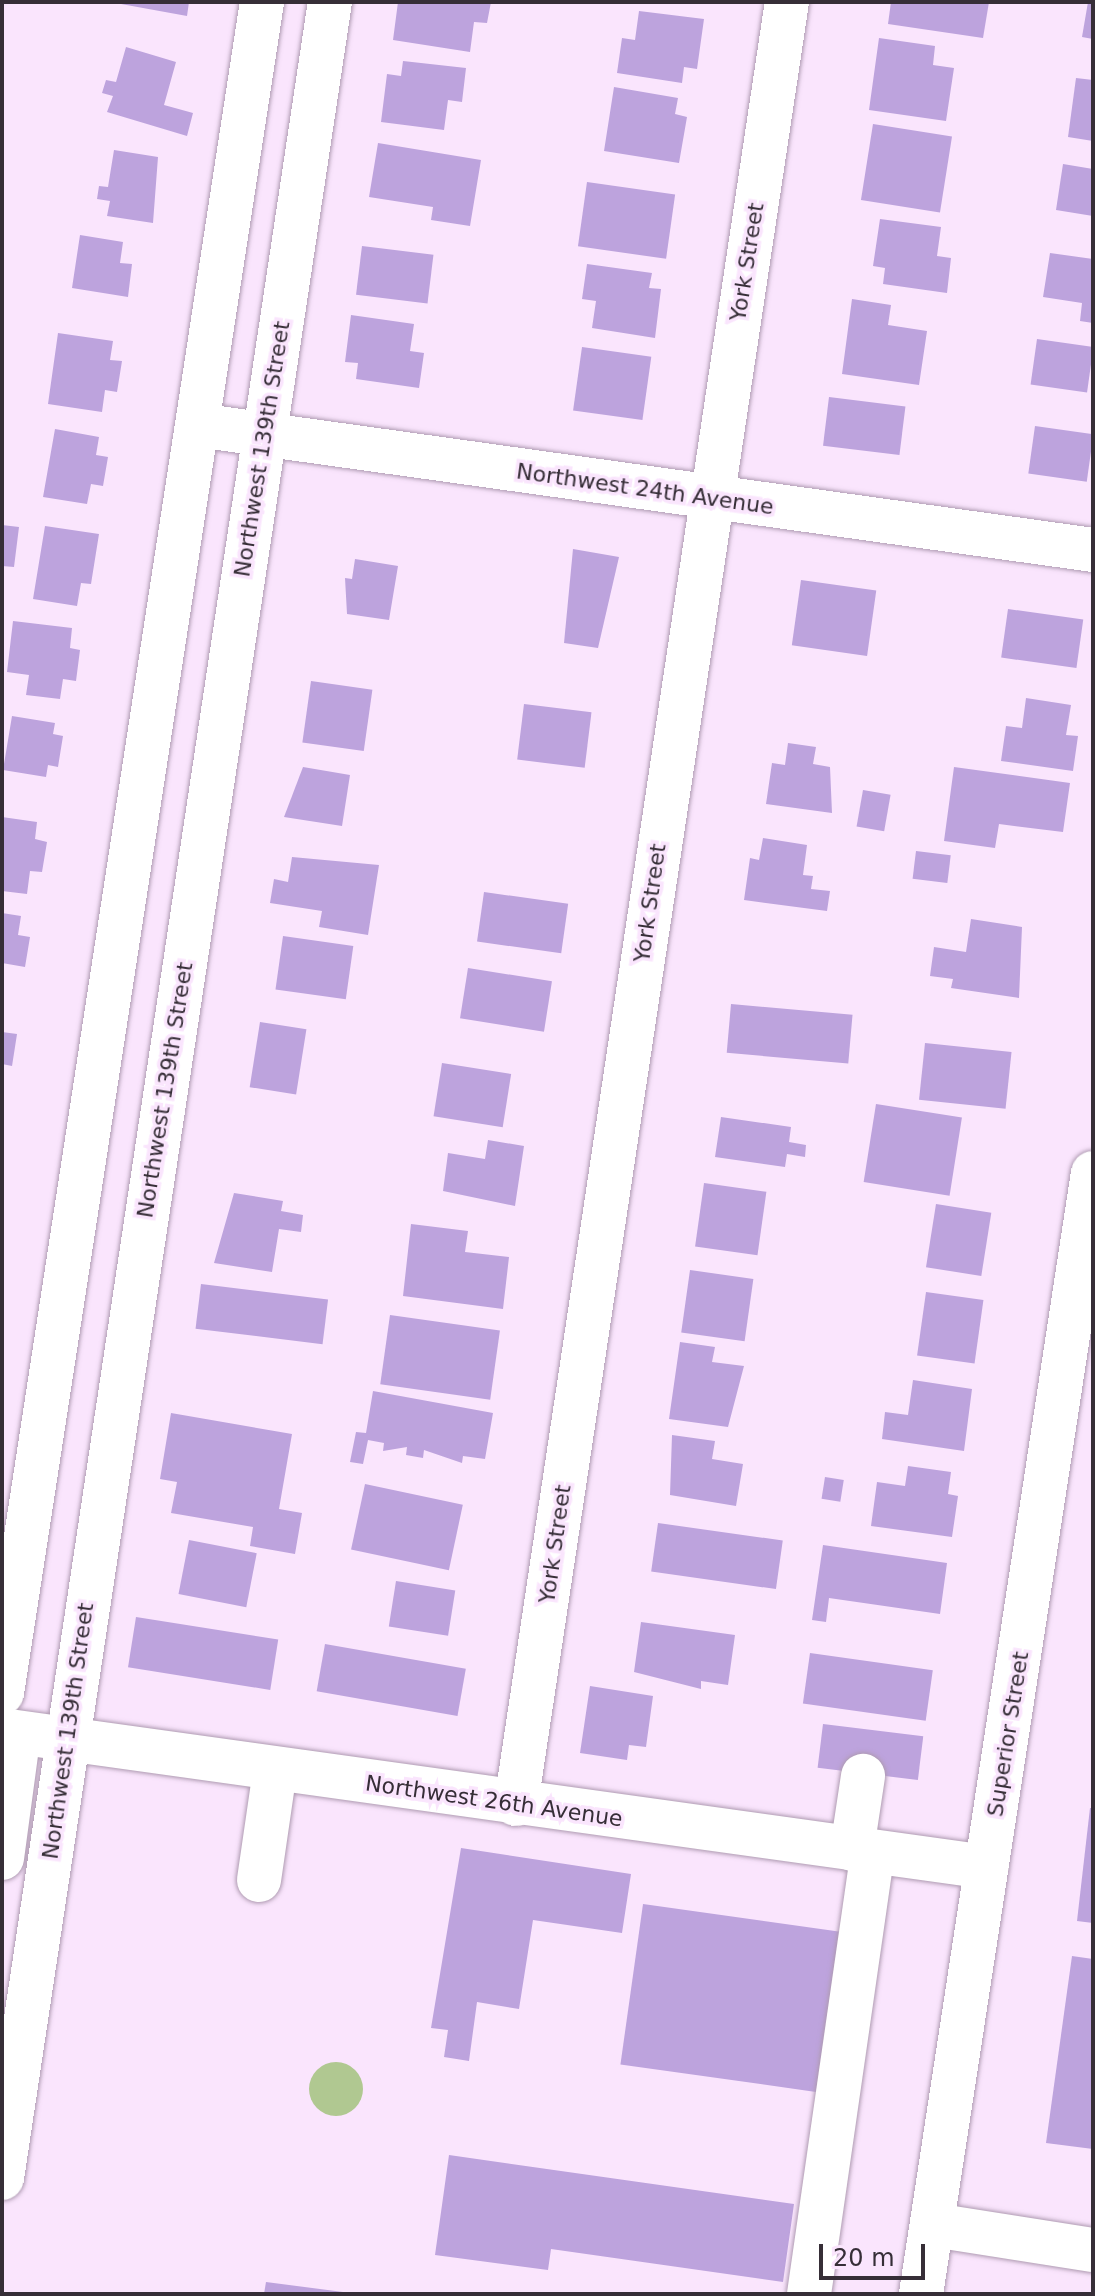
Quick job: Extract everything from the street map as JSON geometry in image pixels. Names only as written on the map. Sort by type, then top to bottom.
[{"type":"street","points":[[2,1693],[262,2]]},
{"type":"street","name":"Northwest 139th Street","points":[[2,2178],[6,2129],[330,2]]},
{"type":"street","name":"York Street","points":[[516,1804],[787,2]]},
{"type":"street","name":"Northwest 24th Avenue","points":[[197,425],[710,499],[1093,550]]},
{"type":"street","points":[[103,1036],[171,1049]]},
{"type":"street","name":"Superior Street","points":[[921,2294],[1093,1173]]},
{"type":"street","points":[[2,1858],[11,1732]]},
{"type":"street","name":"Northwest 26th Avenue","points":[[11,1732],[987,1867]]},
{"type":"street","points":[[259,1880],[275,1770]]},
{"type":"street","points":[[8,1776],[60,1784]]},
{"type":"street","points":[[809,2294],[862,1850],[863,1776]]},
{"type":"street","points":[[933,2225],[1093,2250]]},
{"type":"green space","points":[[336,2062],[347,2064],[355,2070],[361,2078],[361,2100],[355,2108],[347,2114],[336,2116],[325,2114],[317,2108],[311,2100],[309,2089],[311,2078],[317,2070],[325,2064]]},
{"type":"building","points":[[110,2],[189,2],[187,16]]},
{"type":"building","points":[[398,2],[491,2],[487,23],[474,22],[470,52],[393,40]]},
{"type":"building","points":[[891,2],[989,2],[983,38],[888,24]]},
{"type":"building","points":[[1088,2],[1093,2],[1093,39],[1082,37]]},
{"type":"building","points":[[639,11],[704,19],[697,69],[684,67],[682,83],[617,73],[622,38],[635,40]]},
{"type":"building","points":[[879,38],[935,46],[933,65],[954,68],[946,121],[869,110]]},
{"type":"building","points":[[126,47],[176,62],[164,105],[193,113],[187,136],[107,112],[113,96],[102,93],[106,80],[116,82]]},
{"type":"building","points":[[403,61],[466,68],[462,102],[448,100],[444,130],[381,122],[387,74],[401,76]]},
{"type":"building","points":[[1076,78],[1093,80],[1093,141],[1068,137]]},
{"type":"building","points":[[614,87],[678,98],[675,114],[687,117],[679,163],[604,151]]},
{"type":"building","points":[[873,124],[952,137],[940,213],[861,200]]},
{"type":"building","points":[[378,143],[481,160],[470,226],[431,220],[433,207],[369,197]]},
{"type":"building","points":[[114,150],[158,157],[153,223],[107,216],[110,201],[97,199],[99,186],[108,187]]},
{"type":"building","points":[[1063,164],[1093,169],[1093,216],[1056,210]]},
{"type":"building","points":[[587,182],[675,194],[666,259],[578,246]]},
{"type":"building","points":[[880,219],[941,227],[937,256],[951,258],[947,293],[883,284],[885,268],[873,266]]},
{"type":"building","points":[[80,235],[123,242],[120,263],[132,264],[128,297],[72,288]]},
{"type":"building","points":[[362,246],[433,255],[427,303],[356,295]]},
{"type":"building","points":[[1050,253],[1093,259],[1093,323],[1080,321],[1082,303],[1043,297]]},
{"type":"building","points":[[587,264],[652,273],[649,288],[661,289],[655,338],[592,328],[596,301],[582,299]]},
{"type":"building","points":[[852,299],[891,305],[888,325],[927,331],[919,385],[842,374]]},
{"type":"building","points":[[351,315],[414,324],[410,351],[424,353],[419,388],[356,379],[358,363],[345,362]]},
{"type":"building","points":[[58,333],[113,341],[110,360],[122,361],[117,392],[105,390],[102,412],[48,404]]},
{"type":"building","points":[[1037,339],[1093,347],[1087,392],[1031,385]]},
{"type":"building","points":[[582,347],[651,357],[642,420],[573,410]]},
{"type":"building","points":[[829,397],[905,406],[899,455],[823,446]]},
{"type":"building","points":[[1035,426],[1093,434],[1087,482],[1028,474]]},
{"type":"building","points":[[55,429],[99,437],[96,455],[108,457],[103,486],[91,484],[87,504],[43,497]]},
{"type":"building","points":[[2,525],[19,527],[14,567],[2,566]]},
{"type":"building","points":[[45,526],[99,534],[91,584],[81,583],[77,606],[33,599]]},
{"type":"building","points":[[573,549],[619,557],[598,648],[564,643]]},
{"type":"building","points":[[355,559],[398,566],[389,620],[347,614],[345,578],[352,579]]},
{"type":"building","points":[[801,580],[876,591],[867,656],[792,645]]},
{"type":"building","points":[[1008,609],[1083,620],[1076,668],[1001,658]]},
{"type":"building","points":[[13,621],[72,628],[70,648],[80,650],[76,681],[63,679],[60,699],[26,695],[29,675],[7,672]]},
{"type":"building","points":[[311,681],[372,690],[364,751],[302,742]]},
{"type":"building","points":[[1026,698],[1071,705],[1066,735],[1078,736],[1073,771],[1001,761],[1006,726],[1022,728]]},
{"type":"building","points":[[524,704],[591,712],[585,768],[517,760]]},
{"type":"building","points":[[12,716],[55,723],[53,734],[63,736],[58,767],[48,765],[46,777],[3,770]]},
{"type":"building","points":[[788,743],[816,747],[813,764],[830,767],[832,813],[766,804],[772,763],[785,765]]},
{"type":"building","points":[[303,767],[350,775],[342,826],[284,817]]},
{"type":"building","points":[[954,767],[1070,783],[1063,832],[999,824],[995,848],[944,841]]},
{"type":"building","points":[[863,790],[891,795],[884,831],[857,826]]},
{"type":"building","points":[[2,817],[37,822],[35,839],[47,842],[42,872],[30,871],[27,894],[2,891]]},
{"type":"building","points":[[763,838],[807,845],[803,875],[813,876],[811,889],[830,891],[827,911],[744,900],[750,858],[759,860]]},
{"type":"building","points":[[916,851],[951,855],[947,883],[913,879]]},
{"type":"building","points":[[292,857],[379,865],[368,935],[319,927],[322,911],[270,903],[274,879],[288,882]]},
{"type":"building","points":[[484,892],[568,904],[561,953],[477,942]]},
{"type":"building","points":[[2,913],[21,916],[18,935],[30,937],[25,967],[2,963]]},
{"type":"building","points":[[971,919],[1022,927],[1019,998],[951,988],[953,979],[930,976],[934,947],[966,952]]},
{"type":"building","points":[[283,936],[353,946],[346,999],[275,989]]},
{"type":"building","points":[[468,968],[552,981],[544,1032],[460,1018]]},
{"type":"building","points":[[731,1004],[853,1015],[848,1063],[727,1053]]},
{"type":"building","points":[[260,1022],[306,1029],[296,1095],[250,1087]]},
{"type":"building","points":[[2,1032],[17,1034],[12,1066],[2,1064]]},
{"type":"building","points":[[925,1043],[1012,1052],[1006,1109],[919,1100]]},
{"type":"building","points":[[442,1063],[511,1074],[503,1127],[434,1116]]},
{"type":"building","points":[[876,1104],[962,1118],[950,1196],[864,1182]]},
{"type":"building","points":[[721,1117],[791,1127],[789,1142],[806,1145],[805,1157],[787,1154],[785,1167],[715,1157]]},
{"type":"building","points":[[488,1140],[524,1146],[515,1206],[443,1191],[448,1153],[485,1159]]},
{"type":"building","points":[[704,1183],[766,1192],[757,1255],[695,1246]]},
{"type":"building","points":[[234,1193],[283,1201],[281,1211],[303,1215],[301,1232],[279,1229],[272,1272],[214,1263]]},
{"type":"building","points":[[936,1204],[991,1213],[981,1276],[926,1267]]},
{"type":"building","points":[[411,1224],[468,1231],[465,1252],[509,1257],[503,1309],[403,1296]]},
{"type":"building","points":[[690,1270],[753,1279],[745,1341],[681,1332]]},
{"type":"building","points":[[201,1284],[328,1300],[323,1344],[196,1329]]},
{"type":"building","points":[[926,1292],[983,1300],[975,1363],[917,1355]]},
{"type":"building","points":[[390,1315],[500,1330],[490,1400],[380,1384]]},
{"type":"building","points":[[680,1342],[715,1347],[712,1362],[744,1366],[728,1427],[669,1419]]},
{"type":"building","points":[[913,1380],[972,1389],[964,1451],[882,1439],[885,1412],[908,1415]]},
{"type":"building","points":[[373,1391],[493,1413],[485,1459],[463,1456],[462,1463],[424,1450],[423,1458],[406,1455],[407,1447],[383,1451],[384,1443],[368,1440],[363,1464],[350,1462],[356,1432],[366,1433]]},
{"type":"building","points":[[171,1413],[292,1434],[279,1509],[302,1513],[295,1554],[250,1546],[253,1527],[171,1513],[177,1482],[160,1479]]},
{"type":"building","points":[[672,1435],[715,1441],[712,1459],[743,1464],[736,1506],[670,1495]]},
{"type":"building","points":[[908,1466],[951,1472],[948,1494],[958,1496],[952,1537],[871,1526],[877,1482],[905,1486]]},
{"type":"building","points":[[825,1477],[844,1480],[840,1502],[822,1499]]},
{"type":"building","points":[[365,1484],[463,1505],[449,1570],[351,1550]]},
{"type":"building","points":[[658,1523],[783,1541],[776,1589],[651,1572]]},
{"type":"building","points":[[189,1540],[257,1553],[246,1607],[179,1594]]},
{"type":"building","points":[[823,1545],[947,1563],[940,1614],[829,1598],[826,1622],[812,1620]]},
{"type":"building","points":[[396,1581],[455,1590],[448,1636],[389,1626]]},
{"type":"building","points":[[136,1617],[278,1640],[270,1690],[128,1667]]},
{"type":"building","points":[[641,1622],[735,1635],[728,1685],[701,1681],[701,1689],[634,1672]]},
{"type":"building","points":[[325,1644],[466,1669],[457,1716],[317,1691]]},
{"type":"building","points":[[810,1653],[933,1670],[926,1721],[803,1704]]},
{"type":"building","points":[[590,1686],[653,1696],[646,1747],[629,1745],[627,1760],[580,1753]]},
{"type":"building","points":[[823,1724],[923,1736],[918,1780],[818,1768]]},
{"type":"building","points":[[1090,1808],[1093,1808],[1093,1923],[1077,1921]]},
{"type":"building","points":[[461,1848],[631,1874],[622,1933],[533,1920],[519,2009],[477,2002],[469,2061],[444,2057],[448,2030],[431,2028]]},
{"type":"building","points":[[643,1904],[842,1932],[819,2092],[620,2064]]},
{"type":"building","points":[[1072,1956],[1093,1959],[1093,2149],[1046,2143]]},
{"type":"building","points":[[449,2155],[794,2204],[783,2282],[551,2249],[548,2270],[435,2255]]},
{"type":"building","points":[[266,2282],[343,2292],[343,2294],[264,2294]]}]
